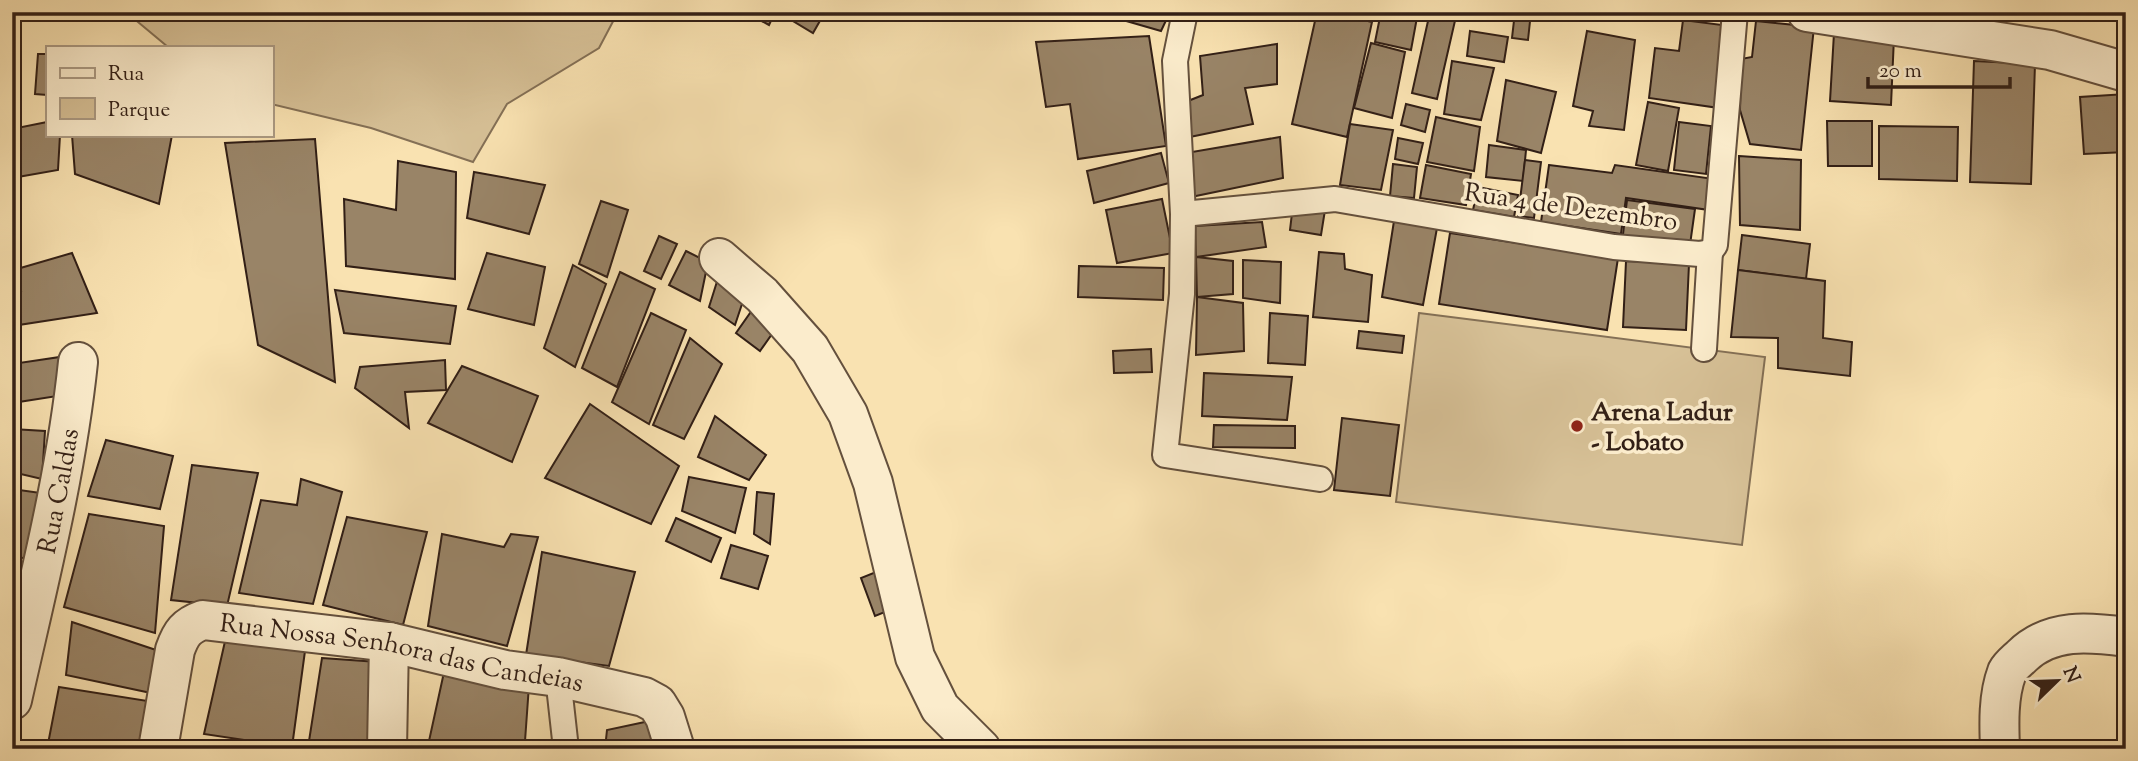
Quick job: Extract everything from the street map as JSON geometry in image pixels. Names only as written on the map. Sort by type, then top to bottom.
[{"type":"street","points":[[1807,12],[2050,50],[2126,72]]},
{"type":"street","points":[[719,258],[762,295],[810,349],[848,414],[873,483],[915,657],[940,708],[981,749]]},
{"type":"street","name":"Rua Caldas","points":[[12,700],[61,480],[73,415],[78,362]]},
{"type":"street","name":"Rua Nossa Senhora das Candeias","points":[[158,749],[175,650],[189,625],[203,620],[389,642],[505,670],[558,677],[644,697],[657,704],[665,717],[675,749]]},
{"type":"street","points":[[2000,749],[1999,715],[2008,670],[2029,649],[2059,635],[2098,633],[2126,637]]},
{"type":"street","points":[[387,749],[389,642]]},
{"type":"lane","points":[[1185,12],[1175,61],[1183,214],[1182,294],[1166,454],[1320,479]]},
{"type":"lane","name":"Rua 4 de Dezembro","points":[[1183,214],[1335,199],[1614,247],[1700,254],[1710,252],[1715,245],[1735,12]]},
{"type":"lane","points":[[1704,349],[1710,252]]},
{"type":"lane","points":[[558,677],[566,749]]},
{"type":"green space","points":[[126,12],[618,12],[599,48],[507,104],[473,162],[371,128],[273,104],[273,46],[167,46]]},
{"type":"green space","name":"Arena Ladur - Lobato","points":[[1419,313],[1765,357],[1742,545],[1396,502]]},
{"type":"building","points":[[745,12],[775,12],[769,25]]},
{"type":"building","points":[[778,12],[825,12],[813,33]]},
{"type":"building","points":[[1095,12],[1170,12],[1161,31]]},
{"type":"building","points":[[1317,12],[1329,12],[1372,22],[1347,137],[1292,124]]},
{"type":"building","points":[[1381,12],[1418,12],[1411,50],[1375,42]]},
{"type":"building","points":[[1430,12],[1457,12],[1437,99],[1412,93]]},
{"type":"building","points":[[1515,12],[1531,12],[1528,40],[1512,38]]},
{"type":"building","points":[[1683,20],[1730,26],[1719,108],[1649,98],[1655,48],[1679,51]]},
{"type":"building","points":[[1756,21],[1814,27],[1801,150],[1750,144],[1740,110],[1741,59],[1752,57]]},
{"type":"building","points":[[1470,31],[1508,37],[1504,62],[1467,56]]},
{"type":"building","points":[[1587,31],[1635,40],[1624,130],[1589,126],[1593,111],[1573,106]]},
{"type":"building","points":[[1834,33],[1894,37],[1891,105],[1830,101]]},
{"type":"building","points":[[1149,36],[1166,146],[1078,159],[1070,104],[1046,107],[1036,42]]},
{"type":"building","points":[[1371,43],[1405,52],[1392,118],[1354,108]]},
{"type":"building","points":[[1277,44],[1277,84],[1245,88],[1253,124],[1185,138],[1183,103],[1203,95],[1200,56]]},
{"type":"building","points":[[38,54],[46,54],[46,95],[35,94]]},
{"type":"building","points":[[1452,61],[1494,68],[1481,120],[1444,114]]},
{"type":"building","points":[[1974,61],[2035,64],[2031,184],[1970,182]]},
{"type":"building","points":[[1506,80],[1556,92],[1541,153],[1497,141]]},
{"type":"building","points":[[2126,94],[2126,152],[2084,154],[2080,97]]},
{"type":"building","points":[[1648,102],[1679,108],[1668,171],[1636,165]]},
{"type":"building","points":[[1406,104],[1430,110],[1425,132],[1401,125]]},
{"type":"building","points":[[1436,117],[1480,127],[1474,171],[1427,162]]},
{"type":"building","points":[[1827,121],[1872,121],[1872,166],[1828,166]]},
{"type":"building","points":[[46,122],[46,136],[60,136],[58,170],[12,178],[12,129]]},
{"type":"building","points":[[1679,122],[1711,126],[1706,174],[1674,170]]},
{"type":"building","points":[[1350,124],[1393,130],[1381,190],[1340,185]]},
{"type":"building","points":[[1879,126],[1958,127],[1957,181],[1879,179]]},
{"type":"building","points":[[72,136],[172,136],[159,204],[75,174]]},
{"type":"building","points":[[1280,137],[1283,178],[1191,197],[1186,153]]},
{"type":"building","points":[[1398,138],[1423,143],[1418,164],[1395,159]]},
{"type":"building","points":[[315,139],[335,382],[258,345],[225,143]]},
{"type":"building","points":[[1489,145],[1526,150],[1523,181],[1486,177]]},
{"type":"building","points":[[1161,153],[1169,183],[1094,203],[1087,171]]},
{"type":"building","points":[[1739,156],[1801,160],[1800,230],[1740,225]]},
{"type":"building","points":[[1525,160],[1541,162],[1534,218],[1518,216]]},
{"type":"building","points":[[398,161],[456,172],[455,279],[346,266],[344,199],[396,210]]},
{"type":"building","points":[[1393,164],[1417,167],[1414,198],[1390,196]]},
{"type":"building","points":[[1426,165],[1471,174],[1466,205],[1420,198]]},
{"type":"building","points":[[1549,165],[1612,173],[1615,165],[1714,179],[1709,210],[1626,198],[1621,234],[1541,222]]},
{"type":"building","points":[[474,172],[545,185],[529,234],[467,218]]},
{"type":"building","points":[[1478,187],[1518,195],[1514,217],[1473,210]]},
{"type":"building","points":[[1162,199],[1173,253],[1117,263],[1106,210]]},
{"type":"building","points":[[1627,200],[1695,209],[1689,252],[1622,243]]},
{"type":"building","points":[[601,201],[628,210],[607,277],[579,264]]},
{"type":"building","points":[[1293,205],[1325,210],[1321,235],[1290,230]]},
{"type":"building","points":[[1394,221],[1437,228],[1423,305],[1382,297]]},
{"type":"building","points":[[1262,222],[1266,247],[1196,257],[1195,226]]},
{"type":"building","points":[[1450,233],[1618,258],[1607,330],[1439,304]]},
{"type":"building","points":[[1742,235],[1810,244],[1806,279],[1738,270]]},
{"type":"building","points":[[659,236],[677,244],[661,279],[644,271]]},
{"type":"building","points":[[686,251],[708,262],[700,301],[669,285]]},
{"type":"building","points":[[1319,252],[1344,254],[1345,269],[1372,275],[1368,322],[1313,317]]},
{"type":"building","points":[[72,253],[97,313],[12,326],[12,291],[21,291],[17,269]]},
{"type":"building","points":[[487,253],[545,267],[534,325],[468,309]]},
{"type":"building","points":[[1196,257],[1233,261],[1233,294],[1197,297]]},
{"type":"building","points":[[1243,260],[1281,262],[1280,303],[1243,298]]},
{"type":"building","points":[[1626,261],[1689,264],[1686,330],[1623,327]]},
{"type":"building","points":[[573,265],[606,284],[575,367],[544,348]]},
{"type":"building","points":[[1079,266],[1164,268],[1163,300],[1078,297]]},
{"type":"building","points":[[1738,270],[1825,281],[1823,338],[1852,342],[1850,376],[1778,368],[1778,338],[1731,337]]},
{"type":"building","points":[[620,272],[655,289],[617,387],[582,368]]},
{"type":"building","points":[[720,272],[747,289],[735,325],[709,307]]},
{"type":"building","points":[[335,290],[456,306],[450,344],[344,333]]},
{"type":"building","points":[[1197,297],[1243,303],[1244,351],[1196,355]]},
{"type":"building","points":[[755,306],[779,324],[760,351],[736,333]]},
{"type":"building","points":[[651,313],[686,330],[649,424],[612,402]]},
{"type":"building","points":[[1270,313],[1308,316],[1305,365],[1268,363]]},
{"type":"building","points":[[1359,331],[1404,336],[1402,353],[1357,348]]},
{"type":"building","points":[[690,338],[722,364],[684,439],[653,425]]},
{"type":"building","points":[[1151,349],[1152,372],[1114,373],[1113,351]]},
{"type":"building","points":[[60,357],[64,395],[12,403],[12,364]]},
{"type":"building","points":[[445,360],[446,390],[405,392],[409,428],[355,388],[360,367]]},
{"type":"building","points":[[462,366],[538,396],[512,462],[428,423]]},
{"type":"building","points":[[1204,373],[1292,377],[1287,420],[1202,416]]},
{"type":"building","points":[[590,404],[679,466],[651,524],[545,478]]},
{"type":"building","points":[[715,416],[766,455],[749,480],[698,457]]},
{"type":"building","points":[[1342,418],[1399,425],[1390,496],[1334,490]]},
{"type":"building","points":[[1214,425],[1295,426],[1295,448],[1213,447]]},
{"type":"building","points":[[12,429],[45,431],[42,479],[12,472]]},
{"type":"building","points":[[106,440],[173,456],[160,509],[88,496]]},
{"type":"building","points":[[192,465],[258,473],[227,606],[171,600]]},
{"type":"building","points":[[689,477],[746,488],[735,533],[682,511]]},
{"type":"building","points":[[301,479],[342,492],[313,604],[239,593],[261,500],[297,505]]},
{"type":"building","points":[[12,489],[48,494],[34,560],[12,556]]},
{"type":"building","points":[[757,492],[774,494],[770,544],[754,534]]},
{"type":"building","points":[[89,514],[164,526],[155,633],[64,607]]},
{"type":"building","points":[[347,517],[427,532],[403,625],[323,605]]},
{"type":"building","points":[[676,518],[721,538],[711,562],[666,541]]},
{"type":"building","points":[[442,534],[504,547],[511,534],[538,537],[507,646],[428,626]]},
{"type":"building","points":[[731,545],[768,556],[758,589],[721,578]]},
{"type":"building","points":[[542,552],[635,572],[609,666],[526,655]]},
{"type":"building","points":[[12,566],[31,569],[12,649]]},
{"type":"building","points":[[876,572],[890,610],[875,616],[861,578]]},
{"type":"building","points":[[72,622],[156,650],[151,693],[66,675]]},
{"type":"building","points":[[226,637],[305,651],[292,747],[204,734]]},
{"type":"building","points":[[322,658],[378,662],[373,749],[336,749],[309,741]]},
{"type":"building","points":[[446,663],[529,685],[525,741],[429,741]]},
{"type":"building","points":[[59,687],[154,702],[146,749],[47,749]]},
{"type":"building","points":[[659,719],[665,749],[605,749],[607,730]]},
{"type":"place","name":"Arena Ladur - Lobato","points":[[1577,426]]}]
